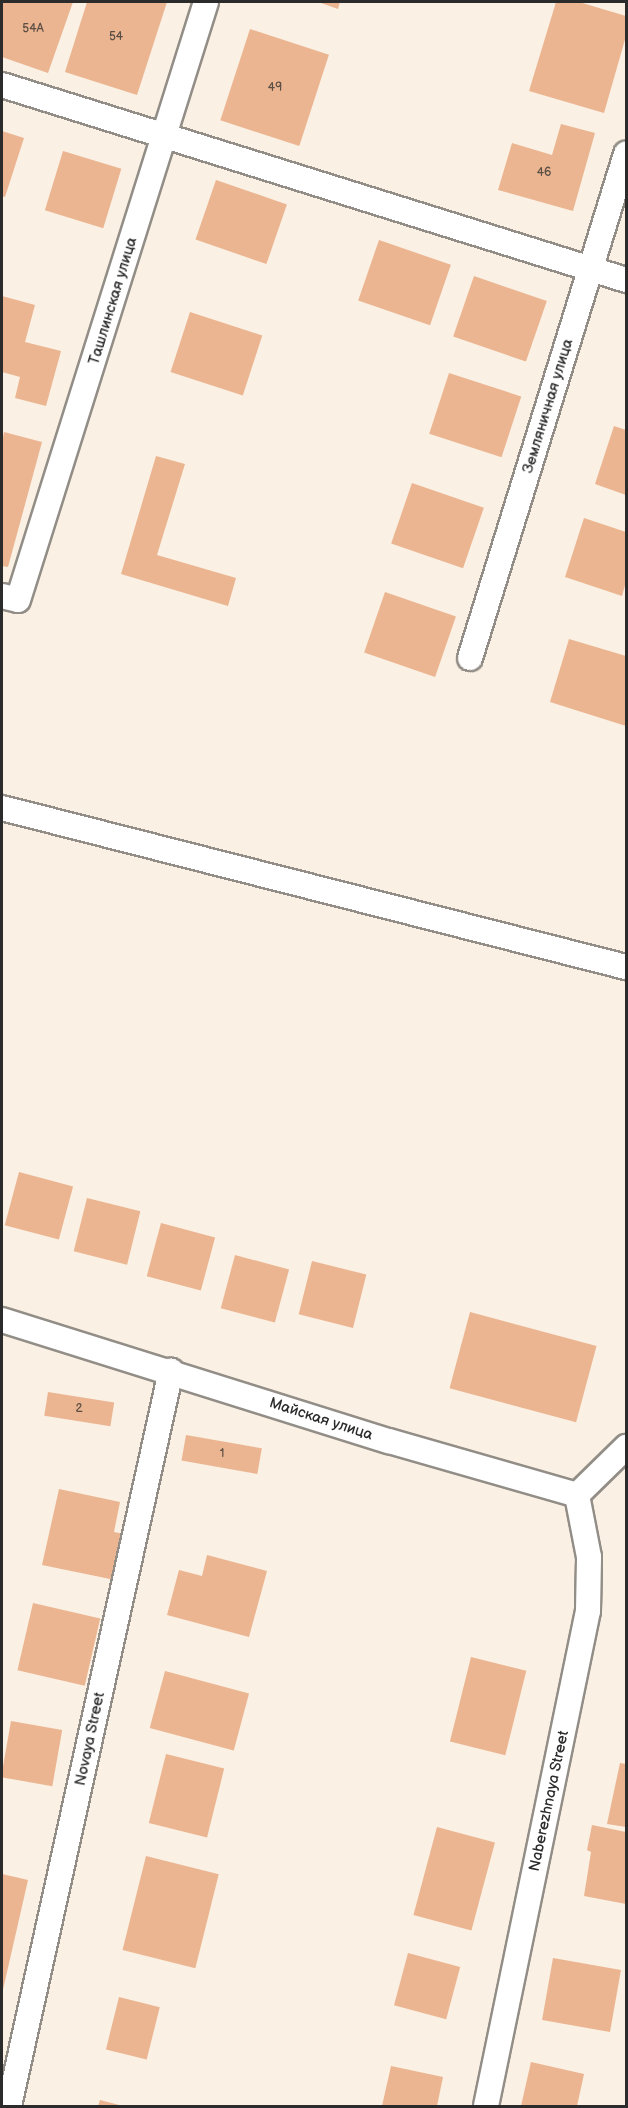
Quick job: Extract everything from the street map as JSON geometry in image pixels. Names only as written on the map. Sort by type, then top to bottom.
[{"type":"street","name":"Ташлинская улица","points":[[10,598],[111,311],[206,2]]},
{"type":"street","points":[[2,85],[627,280]]},
{"type":"street","name":"Земляничная улица","points":[[470,658],[627,154]]},
{"type":"street","points":[[2,808],[627,967]]},
{"type":"street","name":"Майская улица","points":[[2,1320],[389,1441],[577,1495]]},
{"type":"street","name":"Novaya Street","points":[[9,2106],[171,1371]]},
{"type":"street","points":[[577,1495],[627,1447]]},
{"type":"street","name":"Naberezhnaya Street","points":[[486,2106],[588,1611],[589,1557],[577,1495]]},
{"type":"building","points":[[2,2],[73,2],[48,73],[2,57]]},
{"type":"building","points":[[87,2],[167,2],[137,95],[65,72]]},
{"type":"building","points":[[318,2],[340,2],[338,9]]},
{"type":"building","points":[[556,2],[579,2],[626,16],[626,36],[604,113],[529,91]]},
{"type":"building","points":[[250,29],[329,55],[299,146],[220,120]]},
{"type":"building","points":[[561,124],[595,133],[573,211],[498,190],[512,143],[552,155]]},
{"type":"building","points":[[2,131],[24,138],[5,197],[2,196]]},
{"type":"building","points":[[63,151],[121,169],[103,228],[45,210]]},
{"type":"building","points":[[216,180],[287,204],[266,264],[195,240]]},
{"type":"building","points":[[379,240],[451,265],[430,325],[358,301]]},
{"type":"building","points":[[474,276],[547,301],[526,362],[453,337]]},
{"type":"building","points":[[2,296],[35,305],[25,342],[61,351],[46,406],[15,398],[20,377],[2,372]]},
{"type":"building","points":[[190,312],[262,335],[243,395],[171,372]]},
{"type":"building","points":[[449,373],[521,396],[502,457],[429,434]]},
{"type":"building","points":[[614,426],[626,430],[626,495],[595,484]]},
{"type":"building","points":[[4,432],[42,442],[8,567],[2,566],[2,442]]},
{"type":"building","points":[[156,456],[185,464],[157,555],[236,578],[228,606],[121,574]]},
{"type":"building","points":[[412,483],[484,508],[463,568],[391,544]]},
{"type":"building","points":[[584,518],[626,532],[626,582],[622,596],[565,577]]},
{"type":"building","points":[[385,592],[456,616],[435,677],[364,653]]},
{"type":"building","points":[[569,639],[626,656],[626,726],[550,702]]},
{"type":"building","points":[[19,1172],[73,1186],[59,1240],[5,1225]]},
{"type":"building","points":[[87,1198],[140,1211],[127,1265],[74,1251]]},
{"type":"building","points":[[161,1223],[215,1237],[201,1291],[147,1276]]},
{"type":"building","points":[[235,1255],[289,1269],[275,1323],[221,1308]]},
{"type":"building","points":[[312,1261],[366,1275],[353,1328],[299,1314]]},
{"type":"building","points":[[470,1312],[597,1346],[576,1422],[450,1388]]},
{"type":"building","points":[[48,1392],[114,1402],[110,1426],[44,1416]]},
{"type":"building","points":[[186,1435],[262,1448],[257,1474],[181,1461]]},
{"type":"building","points":[[59,1489],[120,1502],[114,1532],[124,1534],[115,1580],[42,1565]]},
{"type":"building","points":[[207,1555],[267,1571],[249,1637],[167,1615],[179,1570],[202,1576]]},
{"type":"building","points":[[33,1603],[100,1619],[85,1686],[17,1670]]},
{"type":"building","points":[[471,1657],[526,1671],[505,1755],[450,1741]]},
{"type":"building","points":[[165,1671],[249,1694],[234,1751],[150,1728]]},
{"type":"building","points":[[11,1721],[62,1730],[52,1786],[2,1777]]},
{"type":"building","points":[[166,1754],[224,1769],[207,1837],[149,1823]]},
{"type":"building","points":[[620,1763],[626,1764],[626,1827],[607,1824]]},
{"type":"building","points":[[592,1825],[626,1832],[626,1904],[584,1896],[591,1852],[587,1850]]},
{"type":"building","points":[[437,1827],[495,1843],[471,1930],[413,1915]]},
{"type":"building","points":[[146,1856],[219,1874],[195,1968],[123,1950]]},
{"type":"building","points":[[2,1874],[28,1880],[2,1994]]},
{"type":"building","points":[[408,1953],[460,1967],[446,2019],[394,2005]]},
{"type":"building","points":[[553,1958],[621,1970],[610,2032],[542,2020]]},
{"type":"building","points":[[119,1997],[160,2007],[147,2060],[106,2049]]},
{"type":"building","points":[[531,2062],[584,2074],[577,2106],[521,2106]]},
{"type":"building","points":[[391,2066],[443,2077],[437,2106],[382,2106]]},
{"type":"building","points":[[100,2100],[123,2106],[98,2106]]}]
